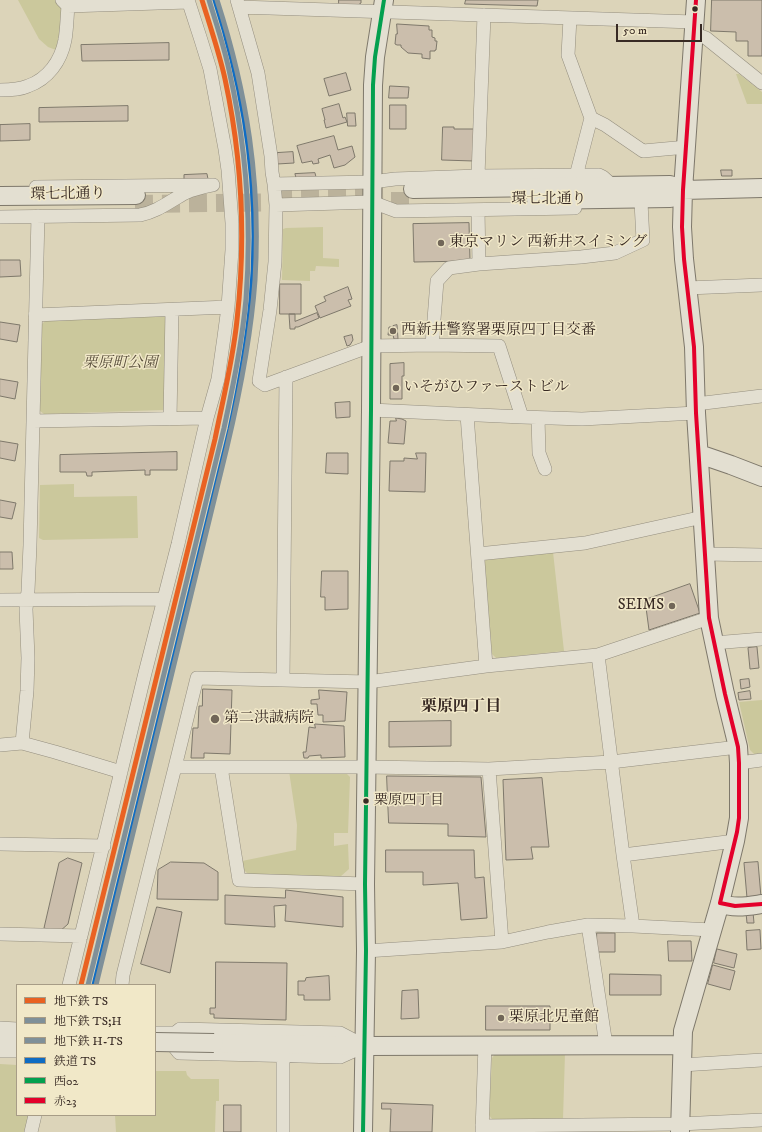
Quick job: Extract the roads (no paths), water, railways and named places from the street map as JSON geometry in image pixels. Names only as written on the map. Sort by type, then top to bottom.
[{"type":"street","points":[[680,1128],[682,1031],[720,903],[735,841],[738,818],[738,755],[709,618],[696,408],[694,348],[682,227],[683,190],[696,0]]},
{"type":"street","points":[[0,90],[19,89],[28,86],[51,71],[57,63],[62,53],[65,41],[64,2],[188,1],[210,69],[226,149],[229,184],[232,250],[228,308],[218,379],[207,418],[69,984]]},
{"type":"street","points":[[522,418],[499,346],[432,344],[371,346],[265,385],[259,381],[270,310],[274,269],[276,205],[258,73],[238,3],[383,5],[484,15],[570,18],[694,27],[762,83]]},
{"type":"street","points":[[363,1132],[366,951],[365,884],[371,410],[373,85],[375,57],[383,5]]},
{"type":"street","points":[[478,176],[484,15]]},
{"type":"street","points":[[570,18],[568,55],[591,118],[576,176]]},
{"type":"street","points":[[591,118],[605,125],[643,151],[687,147]]},
{"type":"street","points":[[274,184],[372,182],[395,178],[599,175],[613,186]]},
{"type":"street","points":[[0,188],[229,184]]},
{"type":"street","points":[[0,217],[140,215],[160,208],[187,192],[212,185]]},
{"type":"street","name":"環七北通り","points":[[683,190],[670,198],[645,200],[413,195],[613,186],[670,185],[683,190],[762,188]]},
{"type":"street","name":"環七北通り","points":[[0,196],[136,199],[0,207]]},
{"type":"street","points":[[276,205],[372,202],[396,211],[478,210],[591,208],[645,200],[643,240],[615,253],[582,257],[479,264],[449,268],[437,281],[432,344]]},
{"type":"street","points":[[478,210],[479,264]]},
{"type":"street","points":[[22,743],[28,658],[26,609],[30,545],[38,216]]},
{"type":"street","points":[[687,288],[762,285]]},
{"type":"street","points":[[35,315],[228,308]]},
{"type":"street","points":[[170,419],[172,310]]},
{"type":"street","points":[[283,680],[286,377]]},
{"type":"street","points":[[371,410],[522,418],[582,419],[696,408],[762,396]]},
{"type":"street","points":[[467,415],[486,666]]},
{"type":"street","points":[[33,421],[207,418]]},
{"type":"street","points":[[538,418],[539,453],[545,469]]},
{"type":"street","points":[[699,454],[762,477]]},
{"type":"street","points":[[478,554],[585,543],[703,517]]},
{"type":"street","points":[[705,554],[762,555]]},
{"type":"street","points":[[0,600],[164,599]]},
{"type":"street","points":[[122,984],[123,975],[196,678],[368,682],[486,666],[598,655],[709,618]]},
{"type":"street","points":[[714,643],[762,639]]},
{"type":"street","points":[[598,655],[633,926]]},
{"type":"street","points":[[0,745],[22,743],[121,772]]},
{"type":"street","points":[[175,767],[367,767],[489,769],[738,755],[762,760]]},
{"type":"street","points":[[221,767],[239,880],[365,884]]},
{"type":"street","points":[[489,769],[502,942]]},
{"type":"street","points":[[623,855],[735,841]]},
{"type":"street","points":[[0,844],[104,846]]},
{"type":"street","points":[[720,903],[726,906],[734,907],[762,904]]},
{"type":"street","points":[[366,951],[502,942],[588,925],[712,930]]},
{"type":"street","points":[[588,925],[606,1045]]},
{"type":"street","points":[[0,934],[81,936]]},
{"type":"street","points":[[0,1028],[16,1029]]},
{"type":"street","points":[[156,1033],[175,1033],[180,1029],[340,1033],[364,1046]]},
{"type":"street","points":[[175,1033],[175,1048],[179,1053],[340,1057],[364,1046]]},
{"type":"street","points":[[0,1039],[16,1039]]},
{"type":"street","points":[[156,1042],[364,1046],[682,1045]]},
{"type":"street","points":[[485,1045],[482,1129],[680,1128],[762,1120]]},
{"type":"street","points":[[0,1051],[16,1051]]},
{"type":"street","points":[[283,1056],[283,1132]]},
{"type":"street","points":[[682,1065],[762,1060]]},
{"type":"street","points":[[31,1132],[35,1116]]},
{"type":"tunnel","points":[[274,192],[383,190]]},
{"type":"tunnel","points":[[364,201],[413,201]]},
{"type":"tunnel","points":[[135,204],[293,202]]},
{"type":"metro line","name":"TS","points":[[81,984],[215,439],[235,335],[240,290],[242,229],[239,169],[231,109],[225,79],[202,0]]},
{"type":"metro line","name":"TS;H","points":[[88,984],[224,428],[242,332],[248,270],[248,212],[246,184],[240,127],[235,98],[222,43],[209,0]]},
{"type":"metro line","name":"H-TS","points":[[96,984],[227,447],[241,385],[251,322],[255,280],[256,244],[254,173],[244,104],[217,0]]},
{"type":"rail line","name":"TS","points":[[94,984],[230,429],[237,397],[251,301],[254,262],[254,224],[249,149],[236,74],[215,0]]},
{"type":"place","name":"東京マリン 西新井スイミング","points":[[441,243]]},
{"type":"place","name":"西新井警察署栗原四丁目交番","points":[[393,331]]},
{"type":"place","name":"いそがひファーストビル","points":[[396,388]]},
{"type":"place","name":"SEIMS","points":[[672,606]]},
{"type":"place","name":"第二洪誠病院","points":[[215,719]]},
{"type":"place","name":"栗原四丁目","points":[[366,801]]},
{"type":"place","name":"栗原北児童館","points":[[501,1018]]},
{"type":"district","name":"栗原四丁目","points":[[461,708]]},
{"type":"park label","name":"栗原町公園","points":[[120,364]]}]
